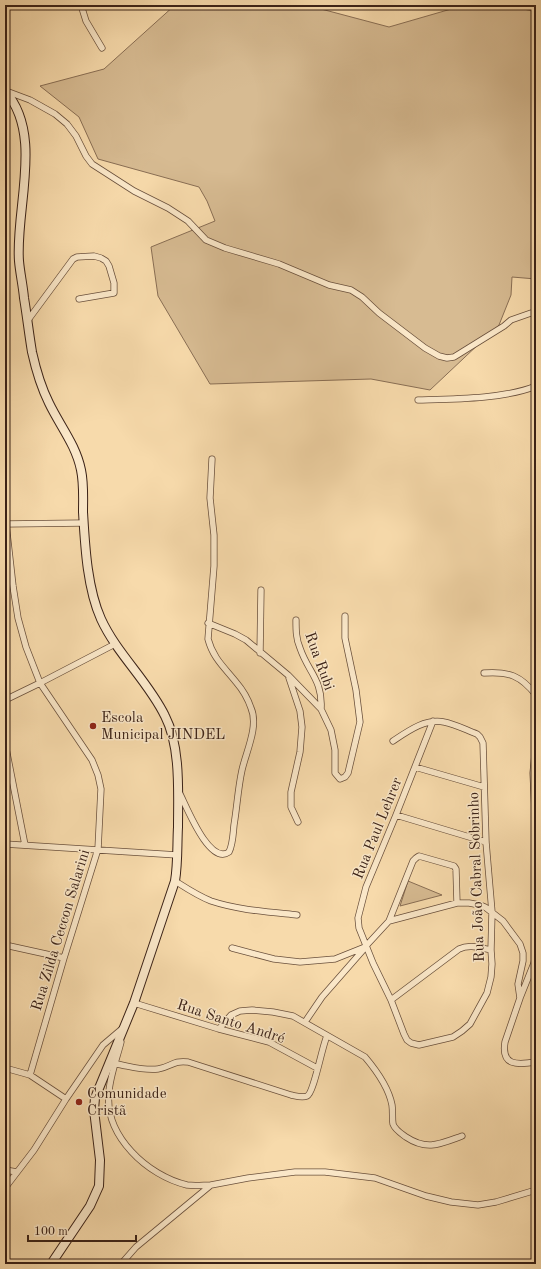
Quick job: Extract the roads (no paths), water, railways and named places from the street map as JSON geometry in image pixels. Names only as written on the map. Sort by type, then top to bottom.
[{"type":"street","points":[[81,5],[86,21],[102,48]]},
{"type":"street","points":[[6,91],[30,100],[55,114],[67,124],[76,136],[86,156],[92,164],[134,191],[175,212],[188,221],[206,240],[225,248],[279,264],[329,285],[351,290],[402,331],[425,348],[439,356],[446,358],[454,357],[504,326],[511,320],[531,313],[536,316]]},
{"type":"street","points":[[6,91],[13,101],[20,117],[25,144],[25,177],[19,234],[19,261],[32,351],[39,380],[49,404],[76,452],[82,473],[84,523],[89,572],[93,595],[100,618],[115,644],[165,715],[170,726],[176,756],[178,790],[175,881],[134,1003],[95,1098],[94,1110],[100,1160],[100,1186],[90,1206],[51,1264]]},
{"type":"street","points":[[28,320],[73,259],[90,256],[101,258],[110,266],[114,283],[114,293],[79,300]]},
{"type":"street","points":[[418,400],[488,396],[525,391],[536,386]]},
{"type":"street","points":[[178,790],[201,837],[210,848],[224,855],[229,852],[242,770],[253,732],[254,720],[252,709],[237,683],[215,657],[210,648],[208,639],[208,623],[214,566],[214,535],[210,498],[212,459]]},
{"type":"street","points":[[6,524],[84,523]]},
{"type":"street","name":"Rua Zilda Ceccon Salarini","points":[[6,524],[18,618],[26,647],[40,683],[92,760],[98,775],[101,789],[98,849],[30,1075]]},
{"type":"street","points":[[260,653],[261,590]]},
{"type":"street","points":[[208,623],[246,640],[288,675],[321,709],[331,730],[335,750],[336,776],[342,779],[347,776],[349,770],[360,722],[356,690],[345,638],[345,616]]},
{"type":"street","name":"Rua Rubi","points":[[296,620],[296,632],[300,649],[321,691],[321,709]]},
{"type":"street","points":[[5,700],[115,644]]},
{"type":"street","points":[[484,674],[503,673],[520,678],[536,695]]},
{"type":"street","points":[[288,675],[300,711],[302,727],[300,752],[291,792],[291,807],[298,822]]},
{"type":"street","points":[[393,741],[411,730],[433,721]]},
{"type":"street","name":"Rua João Cabral Sobrinho","points":[[366,947],[391,1000],[404,1034],[407,1040],[411,1043],[420,1045],[453,1037],[470,1024],[487,993],[492,964],[492,912],[486,842],[483,743],[477,734],[444,722],[433,721]]},
{"type":"street","name":"Rua Paul Lehrer","points":[[366,947],[359,928],[358,918],[366,887],[433,721]]},
{"type":"street","points":[[536,742],[533,774],[536,835]]},
{"type":"street","points":[[5,743],[25,845]]},
{"type":"street","points":[[415,767],[484,787]]},
{"type":"street","points":[[396,815],[486,842]]},
{"type":"street","points":[[5,844],[177,855]]},
{"type":"street","points":[[305,1022],[322,997],[389,921],[413,860],[419,856],[454,866],[456,869],[458,903]]},
{"type":"street","points":[[175,881],[195,894],[233,907],[297,915]]},
{"type":"street","points":[[389,921],[458,903],[480,905],[492,912],[504,921],[520,944],[523,953],[523,961],[518,984],[520,998]]},
{"type":"street","points":[[5,945],[64,958]]},
{"type":"street","points":[[391,1000],[459,949],[472,946],[491,950]]},
{"type":"street","points":[[232,948],[274,960],[300,962],[335,959],[366,947]]},
{"type":"street","points":[[536,953],[534,963],[505,1042],[505,1054],[508,1061],[516,1064],[536,1062]]},
{"type":"street","name":"Rua Santo André","points":[[134,1003],[276,1045],[317,1068]]},
{"type":"street","points":[[218,1029],[231,1015],[240,1011],[252,1010],[293,1016],[365,1057],[386,1089],[392,1106],[393,1124],[400,1132],[416,1142],[429,1146],[440,1144],[462,1136]]},
{"type":"street","points":[[125,1026],[109,1092],[109,1112],[117,1132],[133,1155],[158,1174],[188,1185],[212,1185],[248,1178],[295,1172],[325,1172],[375,1178],[426,1196],[450,1202],[478,1205],[496,1202],[536,1190]]},
{"type":"street","points":[[5,1188],[34,1150],[66,1099],[103,1045],[125,1026]]},
{"type":"street","points":[[116,1064],[158,1069],[174,1062],[188,1062],[301,1097],[308,1095],[311,1091],[327,1036]]},
{"type":"street","points":[[5,1068],[30,1075],[66,1099]]},
{"type":"street","points":[[5,1170],[17,1172]]},
{"type":"street","points":[[121,1264],[136,1247],[212,1185]]},
{"type":"place","name":"Escola Municipal JINDEL","points":[[93,726]]},
{"type":"place","name":"Comunidade Cristã","points":[[79,1102]]}]
